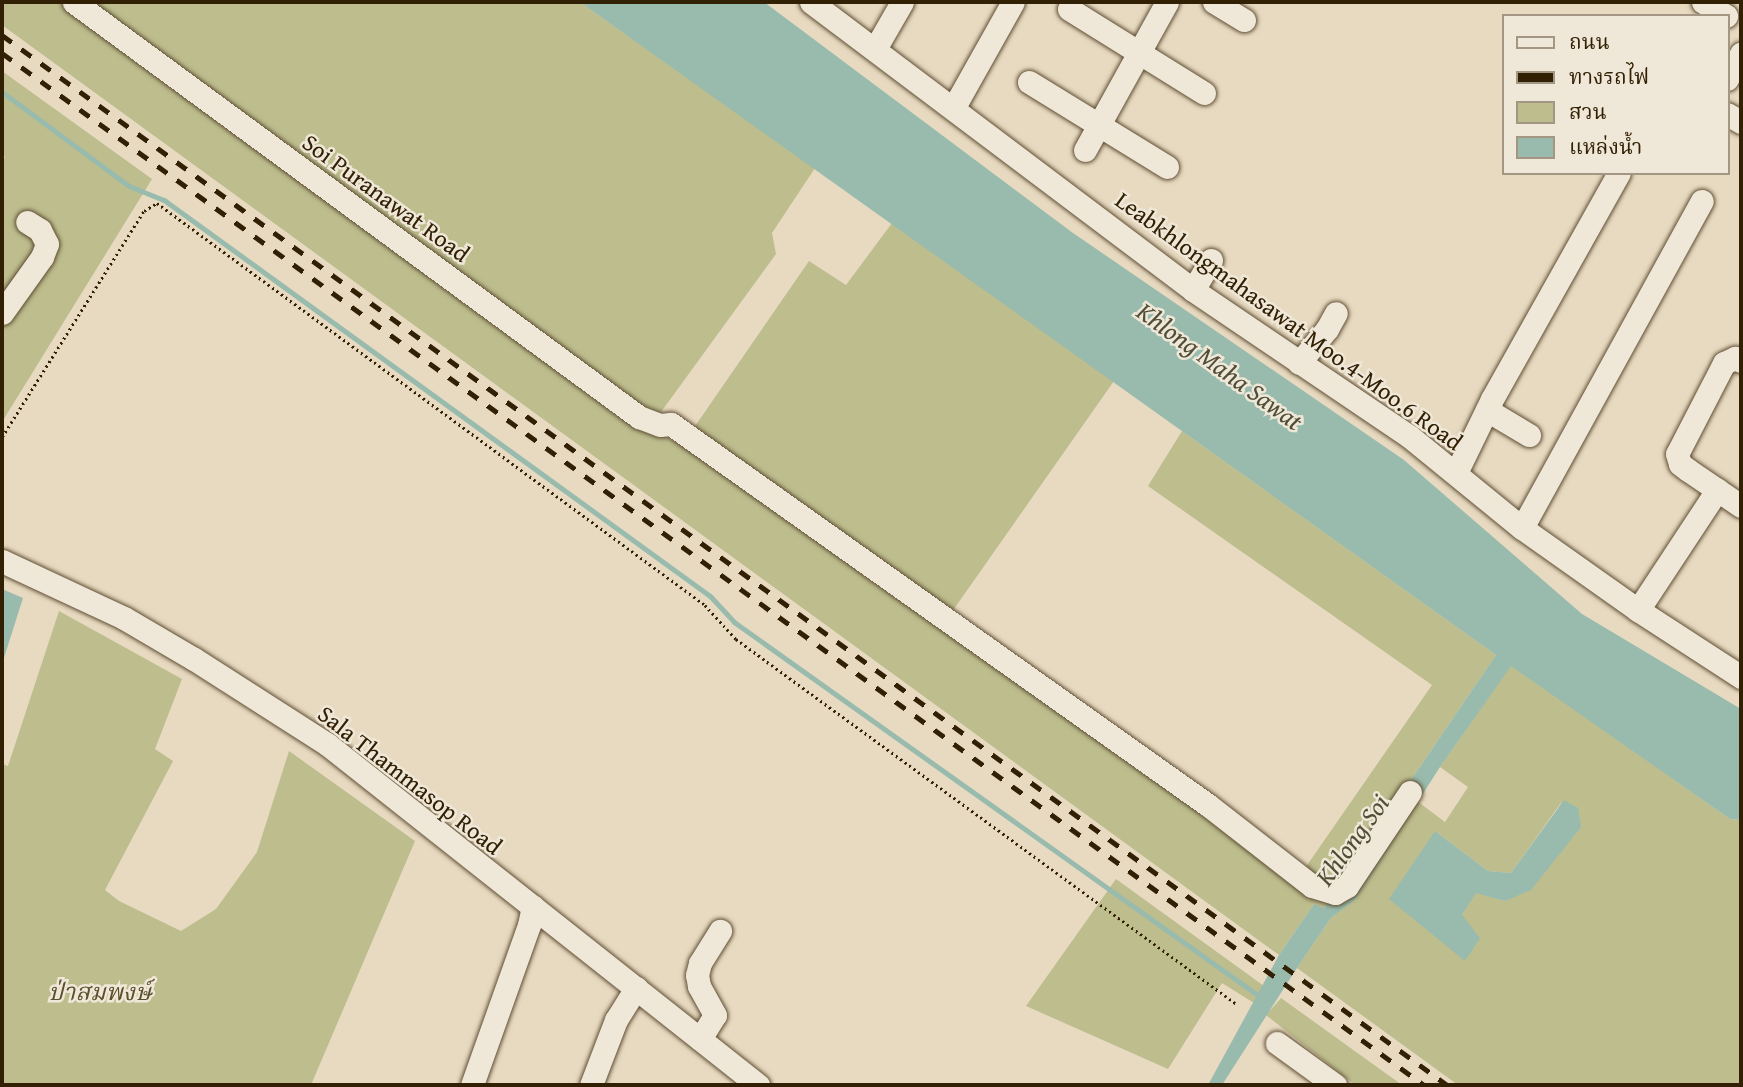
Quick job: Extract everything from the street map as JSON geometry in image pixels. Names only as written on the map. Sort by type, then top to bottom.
[{"type":"street","name":"Soi Puranawat Road","points":[[74,2],[639,417],[660,425],[671,424],[1208,805],[1312,886],[1335,893],[1347,886],[1410,792]]},
{"type":"street","name":"Leabkhlongmahasawat Moo.4-Moo.6 Road","points":[[811,2],[954,107],[1193,290],[1409,436],[1522,528],[1638,610],[1741,677]]},
{"type":"street","points":[[875,49],[902,2]]},
{"type":"street","points":[[954,107],[1013,2]]},
{"type":"street","points":[[1086,150],[1167,2]]},
{"type":"street","points":[[1214,2],[1244,20]]},
{"type":"street","points":[[1703,2],[1724,14]]},
{"type":"street","points":[[1069,9],[1205,93]]},
{"type":"street","points":[[1729,75],[1741,54]]},
{"type":"street","points":[[1029,82],[1167,167]]},
{"type":"street","points":[[1456,473],[1487,410],[1618,175]]},
{"type":"street","points":[[1522,528],[1702,201]]},
{"type":"street","points":[[2,313],[42,257],[47,244],[40,230],[27,222]]},
{"type":"street","points":[[1193,290],[1210,261]]},
{"type":"street","points":[[1298,363],[1327,330],[1336,313]]},
{"type":"street","points":[[1741,361],[1735,358],[1724,363],[1677,454],[1680,464],[1741,506]]},
{"type":"street","points":[[1487,410],[1529,435]]},
{"type":"street","points":[[1638,610],[1717,490]]},
{"type":"street","name":"Sala Thammasop Road","points":[[2,561],[124,618],[327,744],[758,1085]]},
{"type":"street","points":[[472,1085],[529,925],[533,906]]},
{"type":"street","points":[[700,1040],[715,1015],[699,986],[697,975],[700,963],[720,931]]},
{"type":"street","points":[[591,1085],[615,1020],[636,988]]},
{"type":"street","points":[[1277,1043],[1335,1085]]},
{"type":"path","points":[[2,438],[144,211],[158,203],[705,605],[736,639],[1238,1005]]},
{"type":"green space","points":[[2,2],[61,2],[300,173],[634,422],[682,445],[809,261],[846,285],[892,223],[1114,381],[942,626],[1263,857],[1294,884],[1432,685],[1148,486],[1182,431],[1496,655],[1324,908],[1314,904],[1279,955],[2,25]]},
{"type":"green space","points":[[86,2],[580,2],[815,168],[772,233],[776,254],[661,412],[645,411]]},
{"type":"green space","points":[[2,71],[152,179],[2,422],[2,163],[5,157],[2,154]]},
{"type":"green space","name":"ป่าสมพงษ์","points":[[59,611],[182,679],[155,749],[173,761],[105,890],[119,901],[181,931],[216,909],[257,852],[289,751],[415,841],[311,1085],[2,1085],[2,764],[8,766]]},
{"type":"green space","points":[[1511,665],[1730,819],[1741,820],[1741,1085],[1458,1085],[1297,968],[1331,918],[1355,900],[1417,801],[1445,822],[1468,787],[1440,767]],"holes":[[[1563,800],[1505,901],[1476,892],[1462,915],[1435,831],[1488,871],[1511,873]]]},
{"type":"green space","points":[[1116,879],[1264,986],[1254,1003],[1222,983],[1168,1069],[1026,1006]]},
{"type":"green space","points":[[1281,998],[1402,1085],[1355,1085],[1266,1015]]},
{"type":"water","name":"Khlong Maha Sawat","points":[[580,2],[764,2],[1073,233],[1404,460],[1582,614],[1741,709],[1741,820],[1730,819],[1511,666],[1440,767],[1355,900],[1331,918],[1222,1085],[1208,1085],[1279,955],[1314,904],[1324,908],[1496,655]]},
{"type":"water","points":[[2,589],[23,598],[2,664]]},
{"type":"water","points":[[1564,800],[1578,808],[1581,827],[1531,890],[1505,901],[1476,893],[1462,915],[1480,938],[1465,961],[1389,899],[1435,831],[1488,871],[1511,873]]},
{"type":"waterway","points":[[2,92],[129,186],[164,200],[710,596],[734,622],[1262,998]]},
{"type":"railway","points":[[2,35],[1447,1085]]},
{"type":"railway","points":[[2,53],[1424,1085]]},
{"type":"water label","name":"Khlong Soi","points":[[1352,840]]}]
